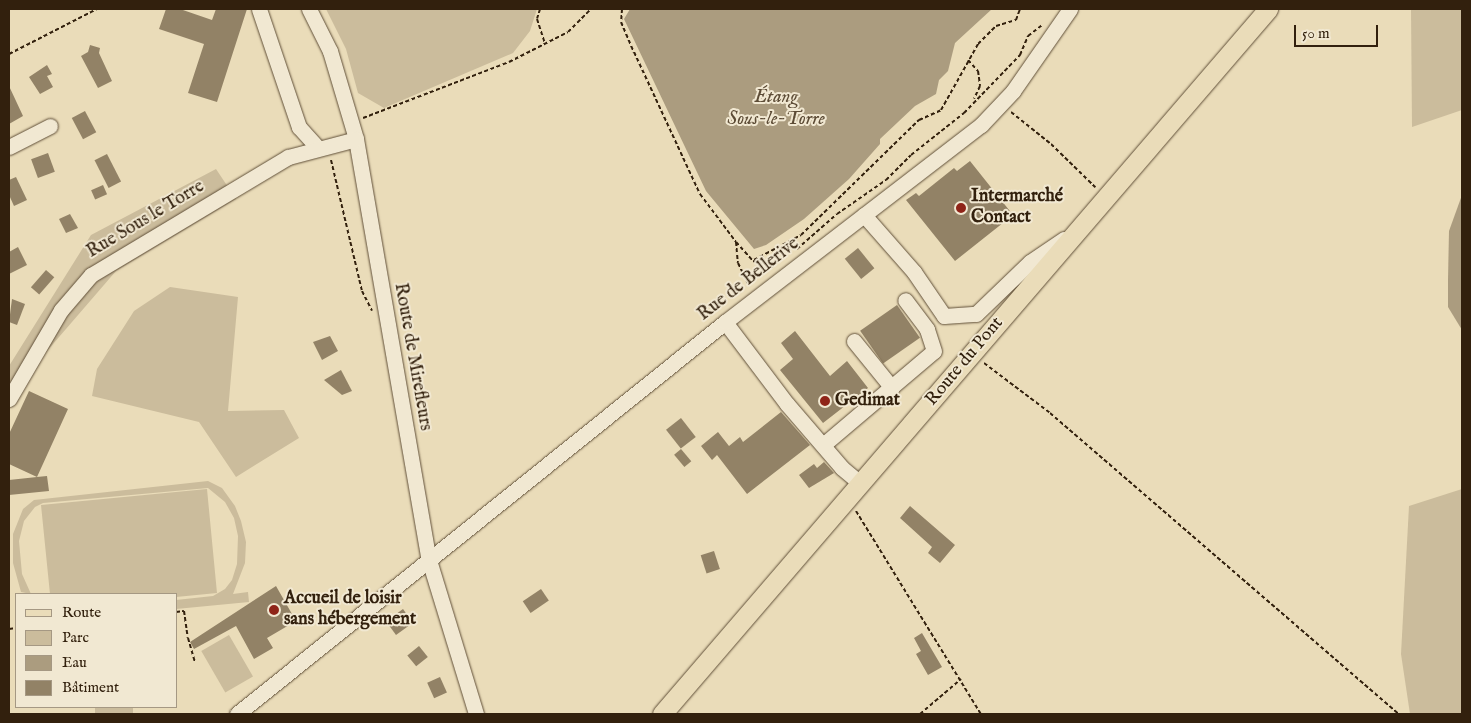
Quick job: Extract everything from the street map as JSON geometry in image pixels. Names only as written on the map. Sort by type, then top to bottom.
[{"type":"main road","name":"Route du Pont","points":[[662,714],[1268,9]]},
{"type":"street","points":[[259,9],[298,128],[318,148]]},
{"type":"street","name":"Route de Mirefleurs","points":[[309,9],[330,51],[356,139],[429,560],[476,714]]},
{"type":"street","name":"Rue de Bellerive","points":[[237,714],[725,322],[972,132],[1002,105],[1070,9]]},
{"type":"street","points":[[9,147],[50,126]]},
{"type":"street","name":"Rue Sous le Torre","points":[[9,399],[61,310],[91,276],[288,157],[356,139]]},
{"type":"street","points":[[864,215],[914,272],[944,316],[976,314],[1030,262],[1078,230]]},
{"type":"street","points":[[823,445],[929,356],[935,346],[927,329],[905,300]]},
{"type":"street","points":[[725,322],[770,383],[823,445],[861,484]]},
{"type":"street","points":[[854,341],[892,388]]},
{"type":"path","points":[[9,54],[97,9]]},
{"type":"path","points":[[540,9],[537,19],[545,43]]},
{"type":"path","points":[[351,122],[410,102],[509,62],[568,32],[591,9]]},
{"type":"path","points":[[622,9],[621,22],[627,37],[700,194],[736,242],[753,261],[773,268],[780,262]]},
{"type":"path","points":[[753,261],[801,235],[919,120],[942,110],[978,44],[996,26],[1016,20],[1020,9]]},
{"type":"path","points":[[795,250],[837,214],[886,180],[911,155],[964,114],[1020,55],[1028,36],[1045,24]]},
{"type":"path","points":[[968,60],[978,70],[980,86],[972,104]]},
{"type":"path","points":[[1002,105],[1050,144],[1107,197]]},
{"type":"path","points":[[318,148],[330,157],[362,291],[373,314]]},
{"type":"path","points":[[736,242],[738,263],[755,299]]},
{"type":"path","points":[[973,353],[1050,413],[1399,714]]},
{"type":"path","points":[[848,499],[961,678],[981,714]]},
{"type":"path","points":[[178,612],[184,611],[188,638],[196,662]]},
{"type":"path","points":[[920,714],[961,678]]},
{"type":"green space","points":[[326,9],[537,9],[530,31],[513,53],[384,108],[358,93],[346,49]]},
{"type":"green space","points":[[1411,9],[1462,9],[1462,110],[1412,127]]},
{"type":"green space","points":[[216,169],[236,199],[116,271],[9,395],[9,366],[91,235]]},
{"type":"green space","points":[[170,287],[238,297],[228,411],[284,410],[299,438],[236,477],[199,422],[92,396],[97,369],[134,311]]},
{"type":"green space","points":[[208,481],[222,488],[235,506],[241,521],[246,542],[245,563],[233,594],[248,592],[249,602],[178,609],[178,600],[213,596],[225,589],[232,580],[237,564],[238,536],[234,518],[225,502],[208,488],[43,503],[35,507],[24,521],[19,541],[22,574],[31,593],[21,592],[13,563],[13,534],[23,509],[34,500]]},
{"type":"green space","points":[[207,489],[217,593],[178,597],[178,593],[50,593],[41,505]]},
{"type":"green space","points":[[1462,489],[1462,714],[1410,714],[1401,654],[1409,506]]},
{"type":"green space","points":[[229,635],[253,677],[225,693],[201,651]]},
{"type":"green space","points":[[95,708],[133,708],[133,714],[95,714]]},
{"type":"water","name":"Étang Sous-le-Torre","points":[[630,9],[992,9],[955,43],[948,71],[939,80],[936,94],[915,106],[880,139],[880,144],[849,179],[804,219],[766,245],[754,249],[706,191],[624,19]]},
{"type":"water","points":[[1462,195],[1462,330],[1448,307],[1448,280],[1449,231]]},
{"type":"building","points":[[166,9],[180,9],[212,20],[216,9],[247,9],[217,102],[188,93],[204,44],[159,29]]},
{"type":"building","points":[[90,45],[100,48],[99,53],[112,81],[98,88],[81,56],[88,52]]},
{"type":"building","points":[[47,65],[52,74],[47,76],[53,87],[40,94],[29,77]]},
{"type":"building","points":[[9,86],[23,116],[9,124]]},
{"type":"building","points":[[85,111],[96,132],[83,139],[72,118]]},
{"type":"building","points":[[48,153],[55,172],[38,178],[31,159]]},
{"type":"building","points":[[107,154],[121,182],[109,188],[95,160]]},
{"type":"building","name":"Intermarché Contact","points":[[970,161],[1013,215],[955,261],[906,200],[916,193],[919,196],[954,168],[957,171]]},
{"type":"building","points":[[16,177],[27,200],[14,206],[9,195],[9,180]]},
{"type":"building","points":[[103,185],[107,194],[95,199],[91,190]]},
{"type":"building","points":[[70,214],[78,228],[66,233],[59,219]]},
{"type":"building","points":[[18,247],[27,265],[9,274],[9,252]]},
{"type":"building","points":[[858,248],[874,268],[861,279],[845,259]]},
{"type":"building","points":[[46,270],[54,277],[39,295],[31,287]]},
{"type":"building","points":[[12,299],[25,304],[17,325],[9,322]]},
{"type":"building","points":[[897,305],[920,338],[883,364],[860,331]]},
{"type":"building","points":[[795,331],[830,376],[847,361],[868,388],[823,423],[780,370],[793,359],[781,343]]},
{"type":"building","points":[[330,336],[338,351],[322,360],[313,342]]},
{"type":"building","points":[[341,370],[352,391],[342,395],[324,380]]},
{"type":"building","points":[[29,391],[68,409],[37,477],[9,464],[9,434]]},
{"type":"building","points":[[781,412],[810,445],[747,494],[717,455],[712,460],[701,446],[718,432],[729,446],[740,437],[743,442]]},
{"type":"building","points":[[681,418],[696,437],[681,449],[666,430]]},
{"type":"building","points":[[681,449],[691,461],[684,467],[674,455]]},
{"type":"building","points":[[824,462],[834,473],[809,488],[799,475],[814,464],[817,468]]},
{"type":"building","points":[[47,476],[49,491],[9,495],[9,480]]},
{"type":"building","points":[[910,506],[955,545],[940,563],[928,553],[932,547],[900,518]]},
{"type":"building","points":[[714,551],[720,569],[707,573],[701,555]]},
{"type":"building","points":[[276,586],[296,621],[267,638],[273,648],[254,659],[236,626],[194,649],[190,642]]},
{"type":"building","points":[[541,589],[549,601],[531,613],[523,601]]},
{"type":"building","points":[[403,609],[413,623],[396,635],[386,621]]},
{"type":"building","points":[[922,633],[942,667],[928,675],[916,654],[921,651],[914,638]]},
{"type":"building","points":[[419,646],[428,657],[416,666],[407,655]]},
{"type":"building","points":[[440,677],[447,693],[434,698],[427,683]]},
{"type":"place","name":"Intermarché Contact","points":[[961,208]]},
{"type":"place","name":"Gedimat","points":[[825,401]]},
{"type":"place","name":"Accueil de loisir sans hébergement","points":[[274,610]]}]
